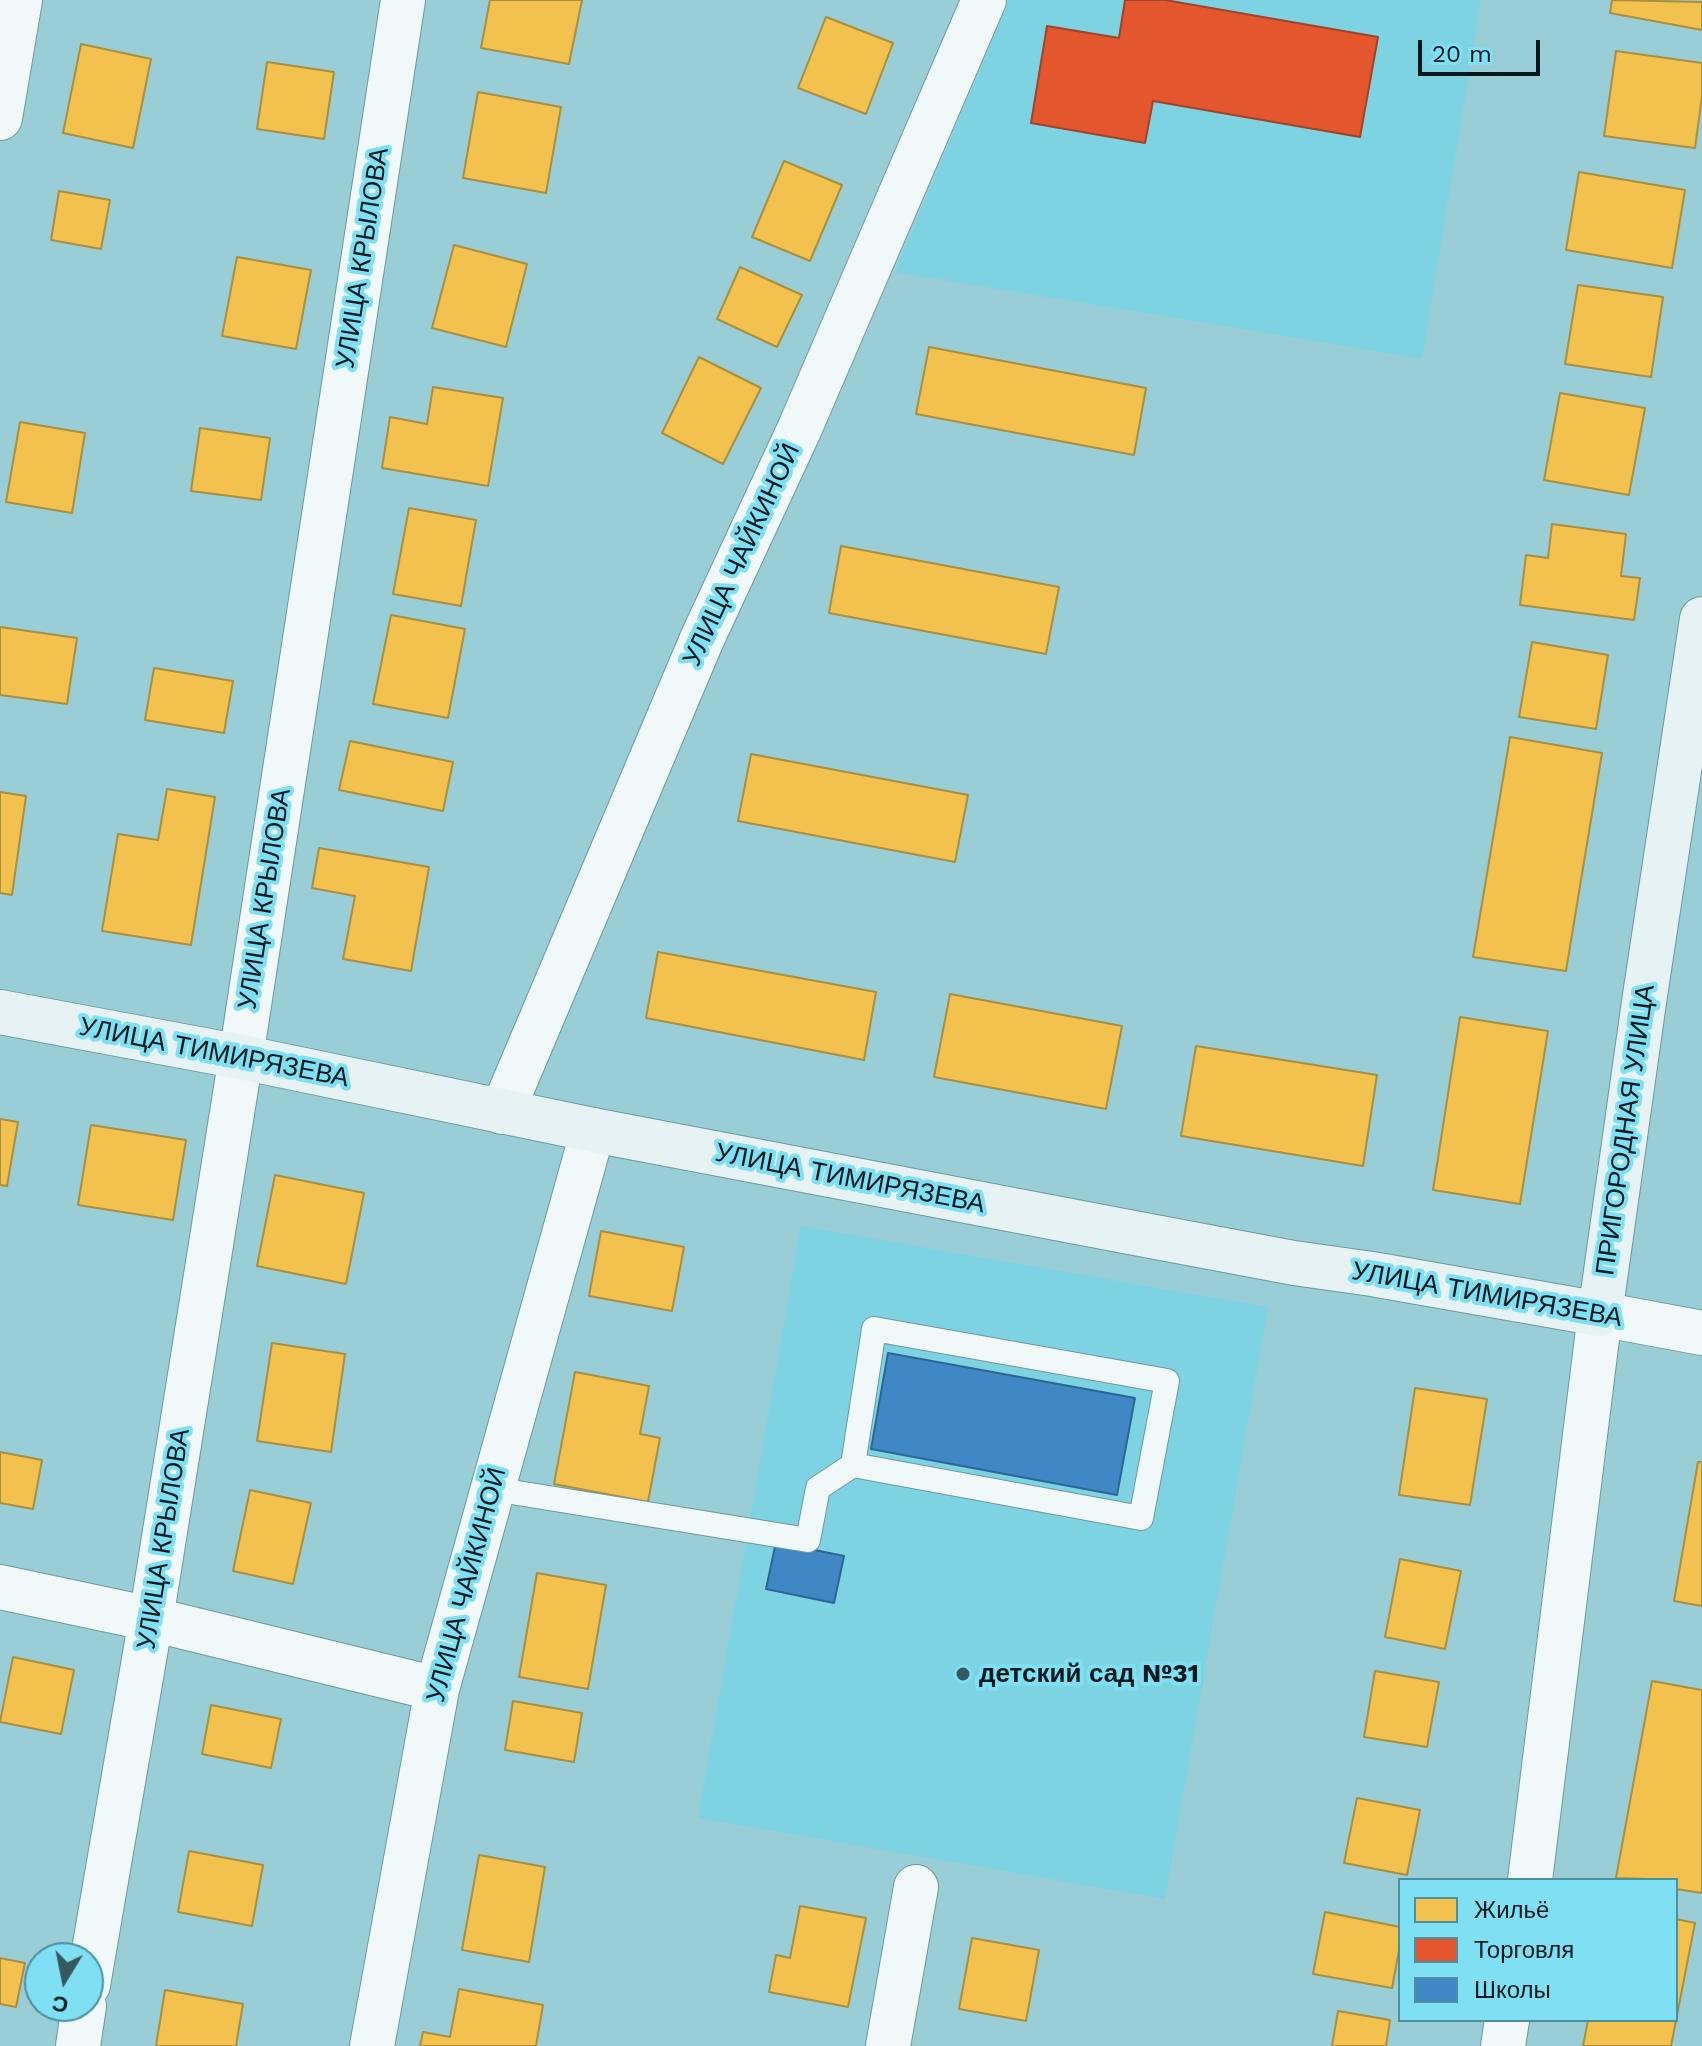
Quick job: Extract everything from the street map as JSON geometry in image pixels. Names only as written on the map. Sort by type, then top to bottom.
[{"type":"street","points":[[0,118],[20,0]]},
{"type":"street","name":"УЛИЦА КРЫЛОВА","points":[[95,1942],[151,1619],[241,1057],[403,0]]},
{"type":"street","name":"УЛИЦА ЧАЙКИНОЙ","points":[[502,1112],[696,653],[799,430],[984,0]]},
{"type":"street","name":"ПРИГОРОДНАЯ УЛИЦА","points":[[1530,1878],[1600,1314],[1702,619]]},
{"type":"street","name":"УЛИЦА ТИМИРЯЗЕВА","points":[[0,1012],[241,1057],[593,1130],[1294,1263],[1702,1333]]},
{"type":"street","name":"УЛИЦА ЧАЙКИНОЙ","points":[[372,2046],[437,1689],[593,1130]]},
{"type":"street","points":[[0,1587],[151,1619],[437,1689]]},
{"type":"street","points":[[888,2046],[916,1887]]},
{"type":"street","points":[[78,2046],[82,2022]]},
{"type":"street","points":[[1503,2046],[1507,2022]]},
{"type":"lane","points":[[493,1489],[808,1540],[818,1488],[853,1465],[1141,1518],[1167,1381],[874,1329],[853,1465]]},
{"type":"shaded area","points":[[1009,0],[1481,0],[1422,359],[895,272]]},
{"type":"shaded area","name":"детский сад №31","points":[[801,1226],[1268,1307],[1165,1899],[698,1818]]},
{"type":"building: Жильё","points":[[490,0],[582,0],[569,64],[481,48]]},
{"type":"building: Жильё","points":[[1612,0],[1702,2],[1702,30],[1610,13]]},
{"type":"building: Жильё","points":[[826,17],[893,43],[866,114],[798,88]]},
{"type":"building: Жильё","points":[[81,44],[151,59],[133,148],[63,133]]},
{"type":"building: Жильё","points":[[1616,51],[1702,63],[1702,97],[1695,148],[1604,136]]},
{"type":"building: Жильё","points":[[267,62],[334,72],[324,139],[257,129]]},
{"type":"building: Жильё","points":[[478,92],[561,107],[546,193],[463,178]]},
{"type":"building: Жильё","points":[[784,161],[842,185],[810,261],[752,237]]},
{"type":"building: Жильё","points":[[1579,172],[1685,190],[1672,268],[1566,250]]},
{"type":"building: Жильё","points":[[59,191],[110,200],[101,249],[51,240]]},
{"type":"building: Жильё","points":[[454,245],[527,264],[506,347],[432,328]]},
{"type":"building: Жильё","points":[[237,257],[311,270],[296,349],[222,336]]},
{"type":"building: Жильё","points":[[740,267],[802,295],[777,347],[717,319]]},
{"type":"building: Жильё","points":[[1578,285],[1663,297],[1651,377],[1565,364]]},
{"type":"building: Жильё","points":[[929,347],[1146,388],[1134,455],[916,414]]},
{"type":"building: Жильё","points":[[699,357],[761,388],[723,464],[662,433]]},
{"type":"building: Жильё","points":[[433,387],[503,398],[488,486],[382,468],[390,417],[427,424]]},
{"type":"building: Жильё","points":[[1560,393],[1645,408],[1629,495],[1544,480]]},
{"type":"building: Жильё","points":[[20,422],[85,433],[72,513],[6,502]]},
{"type":"building: Жильё","points":[[200,428],[270,438],[261,500],[191,491]]},
{"type":"building: Жильё","points":[[409,508],[476,520],[461,606],[393,594]]},
{"type":"building: Жильё","points":[[1552,524],[1626,534],[1621,576],[1640,578],[1634,620],[1520,605],[1526,555],[1548,558]]},
{"type":"building: Жильё","points":[[841,546],[1059,587],[1046,654],[829,613]]},
{"type":"building: Жильё","points":[[391,615],[465,629],[448,718],[373,704]]},
{"type":"building: Жильё","points":[[0,627],[77,638],[67,704],[0,695]]},
{"type":"building: Жильё","points":[[1532,642],[1608,655],[1596,729],[1519,717]]},
{"type":"building: Жильё","points":[[154,668],[233,681],[224,733],[145,720]]},
{"type":"building: Жильё","points":[[1510,737],[1602,753],[1566,971],[1473,957]]},
{"type":"building: Жильё","points":[[350,741],[453,762],[443,811],[339,790]]},
{"type":"building: Жильё","points":[[751,754],[968,795],[955,862],[738,821]]},
{"type":"building: Жильё","points":[[167,789],[215,797],[191,945],[102,931],[118,834],[158,840]]},
{"type":"building: Жильё","points":[[0,792],[26,796],[12,895],[0,893]]},
{"type":"building: Жильё","points":[[319,848],[429,867],[411,971],[343,959],[355,896],[312,888]]},
{"type":"building: Жильё","points":[[658,952],[876,992],[864,1060],[646,1018]]},
{"type":"building: Жильё","points":[[950,994],[1122,1026],[1106,1109],[934,1077]]},
{"type":"building: Жильё","points":[[1460,1017],[1548,1031],[1520,1204],[1433,1190]]},
{"type":"building: Жильё","points":[[1196,1046],[1377,1075],[1363,1166],[1181,1136]]},
{"type":"building: Жильё","points":[[0,1119],[18,1122],[7,1186],[0,1185]]},
{"type":"building: Жильё","points":[[91,1125],[186,1140],[173,1220],[78,1205]]},
{"type":"building: Жильё","points":[[275,1175],[364,1193],[346,1284],[257,1266]]},
{"type":"building: Жильё","points":[[601,1231],[684,1247],[672,1311],[589,1296]]},
{"type":"building: Жильё","points":[[272,1343],[345,1354],[331,1452],[257,1441]]},
{"type":"building: Жильё","points":[[575,1372],[649,1386],[640,1434],[660,1438],[648,1502],[554,1484]]},
{"type":"building: Жильё","points":[[1415,1388],[1487,1399],[1470,1505],[1399,1495]]},
{"type":"building: Жильё","points":[[0,1452],[42,1460],[33,1509],[0,1503]]},
{"type":"building: Жильё","points":[[1698,1462],[1702,1462],[1702,1606],[1674,1601]]},
{"type":"building: Жильё","points":[[250,1490],[311,1503],[293,1584],[233,1571]]},
{"type":"building: Жильё","points":[[1400,1559],[1461,1571],[1445,1649],[1385,1637]]},
{"type":"building: Жильё","points":[[537,1573],[606,1585],[588,1689],[519,1677]]},
{"type":"building: Жильё","points":[[13,1657],[74,1670],[61,1734],[0,1722]]},
{"type":"building: Жильё","points":[[1375,1671],[1439,1682],[1427,1747],[1364,1737]]},
{"type":"building: Жильё","points":[[1652,1681],[1702,1690],[1702,1893],[1678,1889],[1678,1878],[1616,1878]]},
{"type":"building: Жильё","points":[[513,1701],[582,1713],[574,1762],[505,1750]]},
{"type":"building: Жильё","points":[[211,1705],[281,1719],[271,1768],[202,1754]]},
{"type":"building: Жильё","points":[[1357,1798],[1420,1810],[1407,1875],[1344,1863]]},
{"type":"building: Жильё","points":[[189,1851],[263,1865],[252,1926],[178,1912]]},
{"type":"building: Жильё","points":[[479,1855],[545,1867],[529,1962],[462,1950]]},
{"type":"building: Жильё","points":[[800,1906],[866,1918],[848,2007],[769,1992],[776,1955],[790,1958]]},
{"type":"building: Жильё","points":[[1325,1912],[1398,1927],[1398,1956],[1392,1988],[1313,1974]]},
{"type":"building: Жильё","points":[[1678,1919],[1695,1923],[1678,2010]]},
{"type":"building: Жильё","points":[[972,1938],[1039,1950],[1026,2021],[959,2009]]},
{"type":"building: Жильё","points":[[0,1958],[24,1963],[16,2007],[0,2004]]},
{"type":"building: Жильё","points":[[459,1989],[543,2005],[536,2046],[420,2046],[423,2032],[450,2037]]},
{"type":"building: Жильё","points":[[165,1990],[243,2004],[236,2046],[156,2046]]},
{"type":"building: Жильё","points":[[1338,2011],[1390,2020],[1386,2046],[1332,2046]]},
{"type":"building: Жильё","points":[[1588,2022],[1676,2022],[1671,2046],[1583,2046]]},
{"type":"building: Торговля","points":[[1125,0],[1165,0],[1378,37],[1360,137],[1153,101],[1145,143],[1031,123],[1047,26],[1119,38]]},
{"type":"building: Школы","points":[[888,1353],[1135,1398],[1117,1495],[871,1449]]},
{"type":"building: Школы","points":[[776,1542],[844,1556],[834,1603],[766,1589]]},
{"type":"place","name":"детский сад №31","points":[[963,1674]]}]
